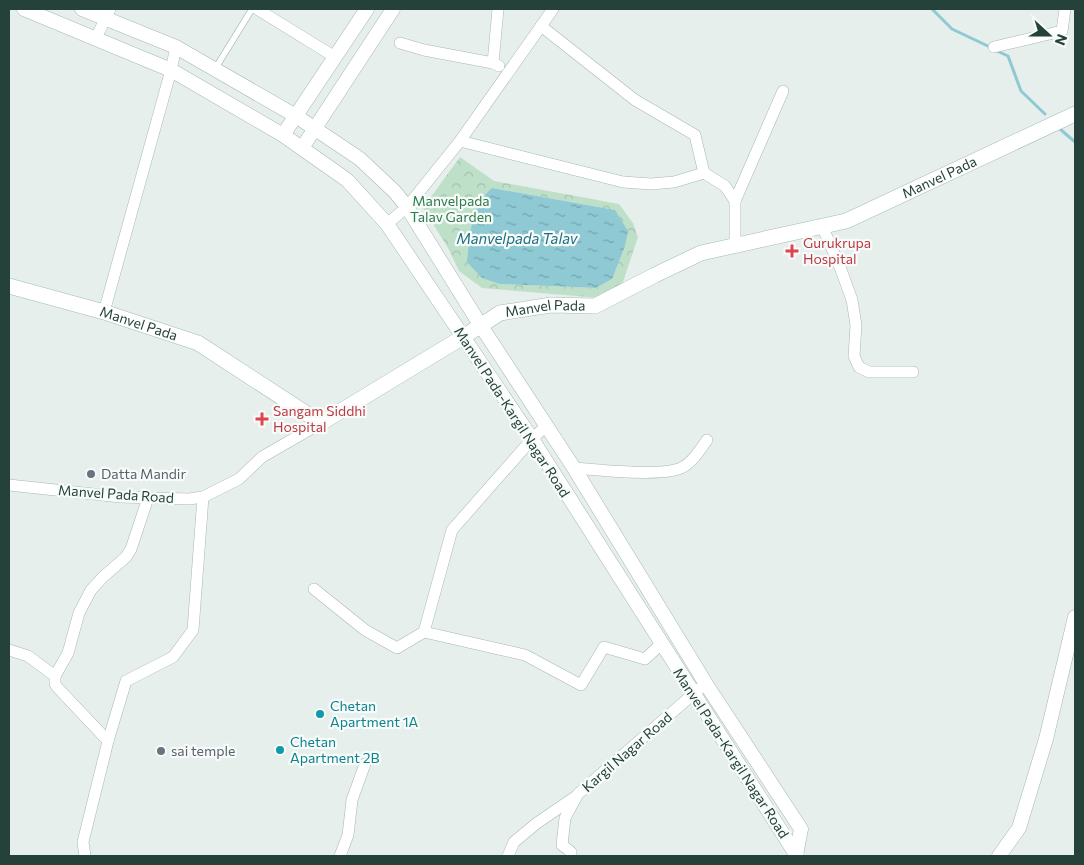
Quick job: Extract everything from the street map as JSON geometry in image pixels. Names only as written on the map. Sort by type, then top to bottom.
[{"type":"main road","name":"Manvel Pada","points":[[9,286],[104,312],[198,343],[321,423],[463,338],[500,313],[551,305],[595,306],[701,253],[846,221],[1075,114]]},
{"type":"street","name":"Manvel Pada-Kargil Nagar Road","points":[[24,9],[171,70],[283,135],[347,180],[387,224],[532,439],[796,856]]},
{"type":"street","name":"Manvel Pada-Kargil Nagar Road","points":[[82,9],[107,13],[176,47],[296,116],[360,159],[395,192],[407,207],[481,326],[574,468],[706,684],[801,829],[796,856]]},
{"type":"street","points":[[257,9],[334,57]]},
{"type":"street","points":[[283,135],[367,9]]},
{"type":"street","points":[[302,148],[393,9]]},
{"type":"street","points":[[494,63],[498,9]]},
{"type":"street","points":[[387,224],[407,207],[460,141],[553,9]]},
{"type":"street","points":[[994,47],[1062,31],[1065,9]]},
{"type":"street","points":[[96,38],[107,13]]},
{"type":"street","points":[[541,26],[635,100],[695,135],[704,173],[725,186],[736,201]]},
{"type":"street","points":[[400,43],[424,50],[494,63],[509,71]]},
{"type":"street","points":[[104,312],[176,47]]},
{"type":"street","points":[[735,246],[736,201],[784,91]]},
{"type":"street","points":[[460,141],[623,182],[651,184],[674,182],[704,173]]},
{"type":"street","points":[[822,226],[852,300],[856,325],[854,356],[859,367],[869,372],[913,372]]},
{"type":"street","name":"Manvel Pada Road","points":[[9,485],[120,497],[189,499],[203,497],[239,479],[262,457],[321,423]]},
{"type":"street","points":[[424,632],[452,530],[532,439],[546,426]]},
{"type":"street","points":[[574,468],[663,472],[680,468],[689,462],[708,440]]},
{"type":"street","points":[[85,856],[83,842],[108,741],[126,681],[173,657],[193,630],[203,497]]},
{"type":"street","points":[[108,741],[57,687],[55,676],[68,653],[79,613],[91,590],[103,576],[126,557],[131,548],[148,498]]},
{"type":"street","points":[[314,590],[365,630],[396,648],[424,632],[525,655],[581,685],[604,647],[645,659],[661,644]]},
{"type":"street","points":[[999,856],[1020,828],[1046,739],[1075,617]]},
{"type":"street","points":[[9,650],[28,656],[55,676]]},
{"type":"street","name":"Kargil Nagar Road","points":[[571,856],[572,852],[562,845],[565,818],[578,794],[706,684]]},
{"type":"street","points":[[340,856],[348,835],[352,800],[365,764]]},
{"type":"street","points":[[508,856],[514,842],[578,794]]},
{"type":"lane","points":[[215,70],[252,9]]},
{"type":"green space","name":"Manvelpada Talav Garden","points":[[460,157],[494,181],[619,204],[633,223],[638,237],[621,288],[600,298],[482,288],[459,271],[448,248],[423,208]],"holes":[[[492,188],[615,210],[612,279],[596,288],[500,284]]]},
{"type":"water","name":"Manvelpada Talav","points":[[492,188],[615,210],[628,231],[625,246],[612,279],[596,288],[500,284],[482,278],[467,262],[469,242],[475,213],[479,204]]},
{"type":"waterway","points":[[932,9],[952,29],[992,48]]},
{"type":"waterway","points":[[997,51],[1008,56],[1021,91],[1045,114]]},
{"type":"waterway","points":[[1060,129],[1075,142]]},
{"type":"place","name":"Gurukrupa Hospital","points":[[792,251]]},
{"type":"place","name":"Sangam Siddhi Hospital","points":[[262,419]]},
{"type":"place","name":"Datta Mandir","points":[[91,474]]},
{"type":"place","name":"Chetan Apartment 1A","points":[[320,714]]},
{"type":"place","name":"Chetan Apartment 2B","points":[[280,750]]},
{"type":"place","name":"sai temple","points":[[161,751]]}]
